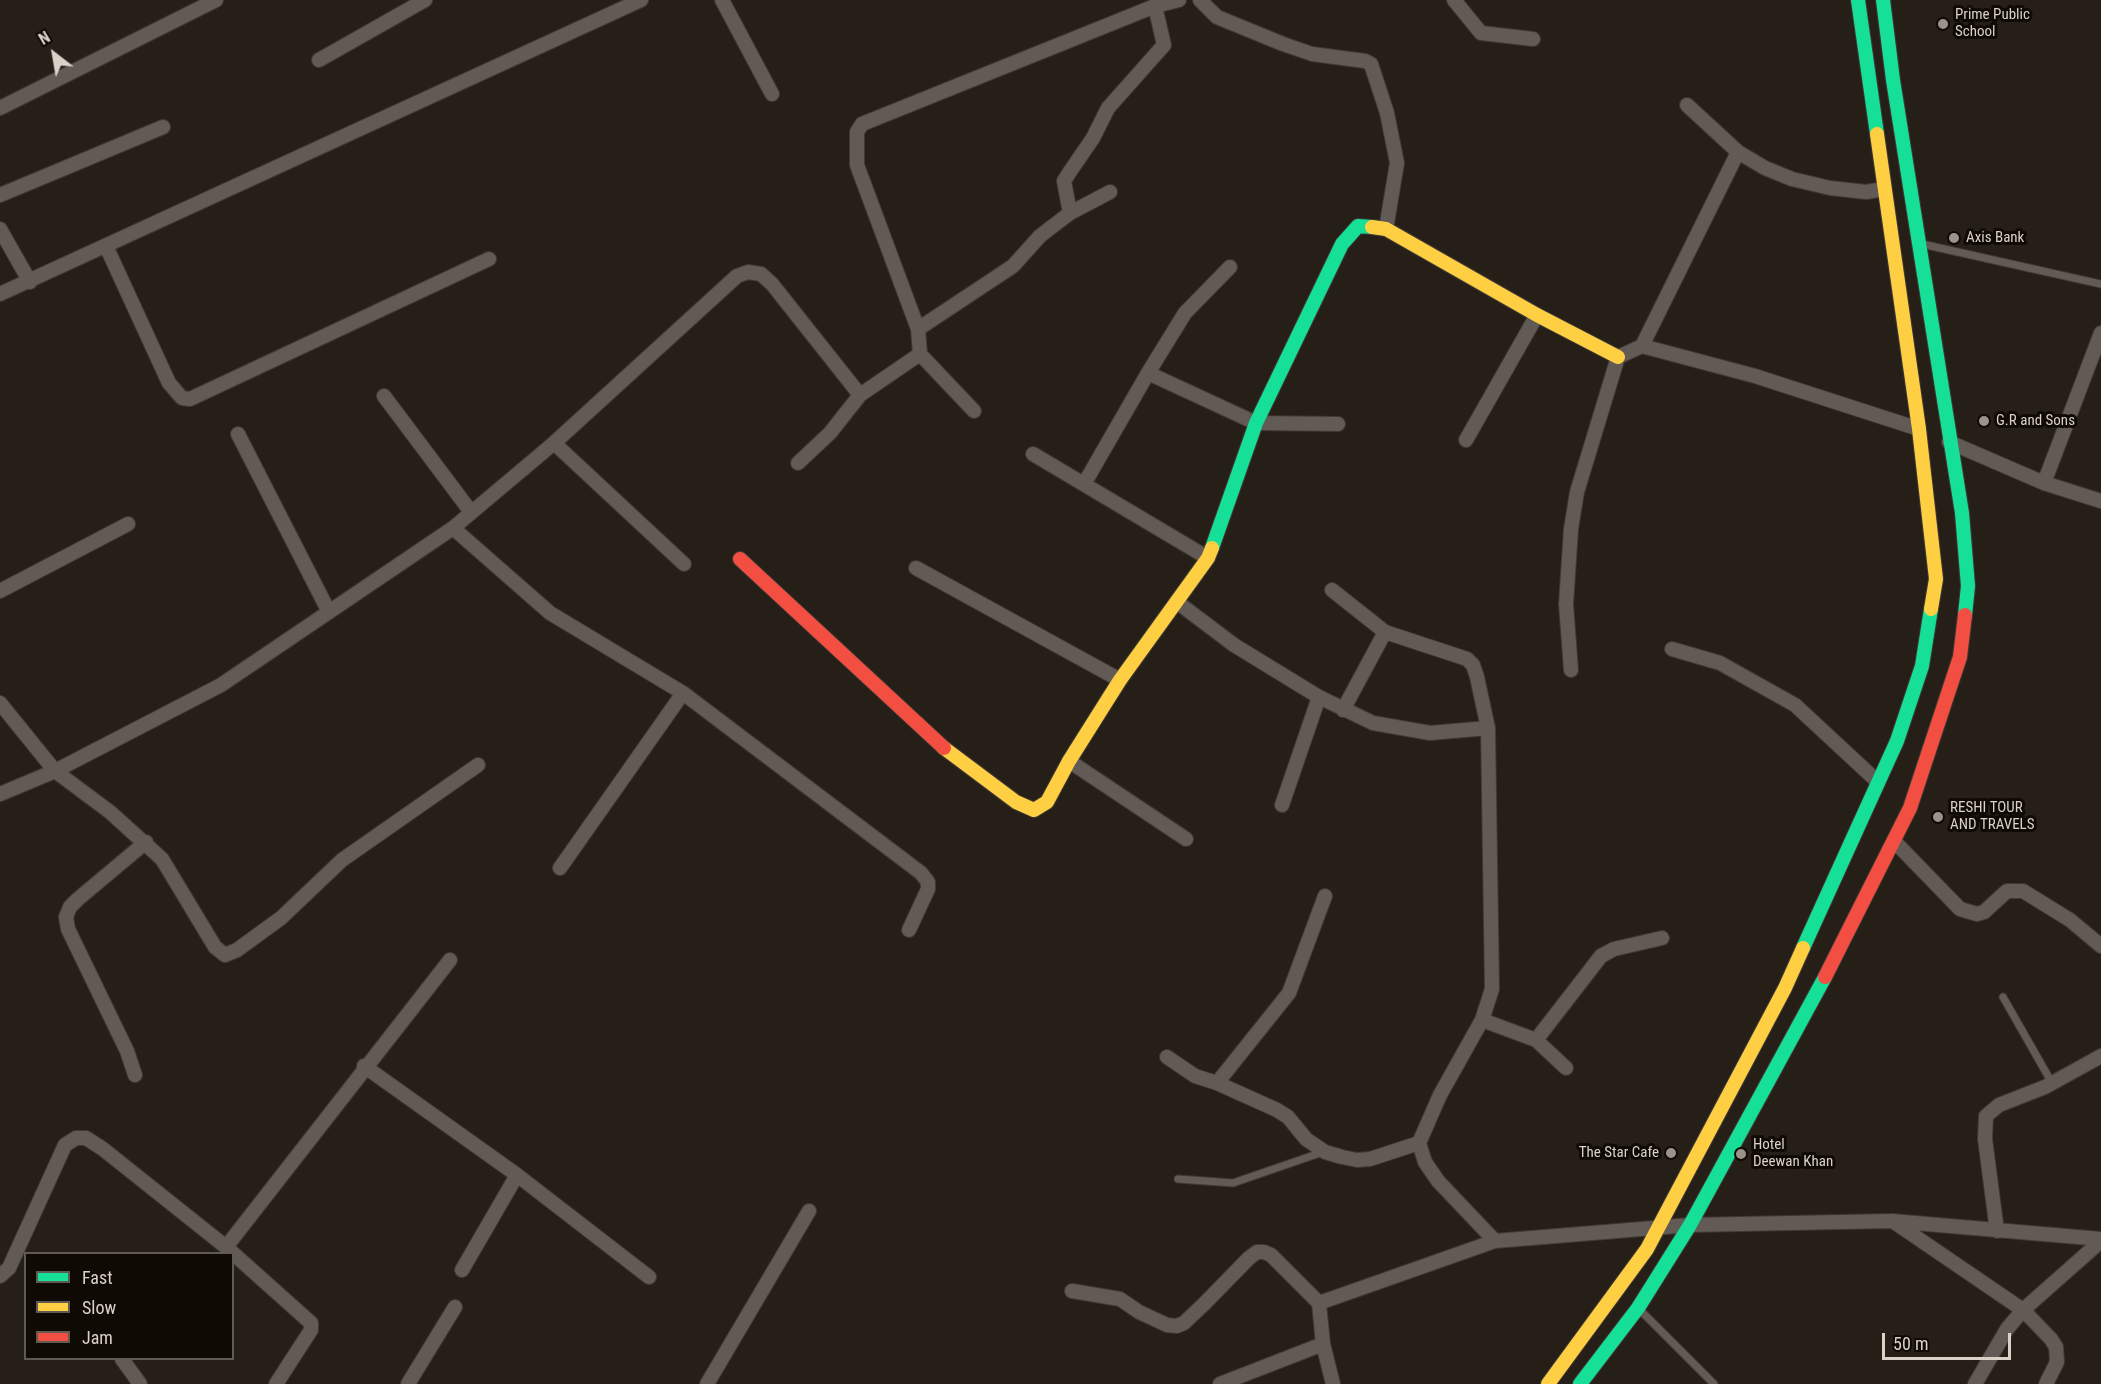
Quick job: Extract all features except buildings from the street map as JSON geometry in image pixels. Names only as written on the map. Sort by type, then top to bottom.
[{"type":"main road","points":[[1548,1384],[1647,1250],[1785,988],[1897,741],[1922,666],[1936,579],[1919,429],[1858,0]]},
{"type":"main road","points":[[1580,1384],[1638,1308],[1690,1225],[1894,841],[1910,808],[1960,657],[1968,586],[1962,513],[1893,80],[1883,0]]},
{"type":"main road","points":[[740,559],[940,745],[1026,808],[1034,810],[1047,802],[1069,760],[1120,680],[1208,558],[1256,423],[1342,244],[1358,226],[1386,229],[1537,315],[1618,357]]},
{"type":"street","points":[[0,108],[216,0]]},
{"type":"street","points":[[319,60],[425,0]]},
{"type":"street","points":[[0,294],[641,0]]},
{"type":"street","points":[[722,0],[772,94]]},
{"type":"street","points":[[974,411],[920,354],[918,329],[857,165],[857,132],[862,124],[1155,6],[1179,0]]},
{"type":"street","points":[[1200,0],[1223,21],[1283,44],[1312,54],[1365,61],[1371,64],[1389,123],[1397,163],[1386,229]]},
{"type":"street","points":[[1454,0],[1481,33],[1533,39]]},
{"type":"street","points":[[1070,213],[1064,181],[1093,138],[1108,108],[1164,45],[1155,6]]},
{"type":"street","points":[[1688,105],[1738,152],[1765,168],[1792,179],[1830,188],[1866,192],[1884,189]]},
{"type":"street","points":[[0,195],[163,127]]},
{"type":"street","points":[[1571,670],[1566,604],[1571,529],[1577,492],[1618,357],[1642,346],[1738,152]]},
{"type":"street","points":[[918,329],[1013,266],[1040,236],[1070,213],[1110,192]]},
{"type":"street","points":[[0,229],[30,282]]},
{"type":"street","points":[[106,246],[169,383],[182,398],[190,399],[489,259]]},
{"type":"street","points":[[1084,484],[1185,313],[1230,267]]},
{"type":"street","points":[[0,794],[55,771],[220,685],[453,528],[554,443],[737,276],[748,272],[761,274],[772,284],[860,395]]},
{"type":"street","points":[[1466,440],[1537,315]]},
{"type":"street","points":[[2044,483],[2100,339]]},
{"type":"street","points":[[1642,346],[1755,376],[1919,429]]},
{"type":"street","points":[[798,463],[830,433],[860,395],[920,354]]},
{"type":"street","points":[[1148,373],[1256,423],[1338,424]]},
{"type":"street","points":[[384,396],[471,512]]},
{"type":"street","points":[[238,434],[329,612]]},
{"type":"street","points":[[1949,442],[2044,483],[2101,501]]},
{"type":"street","points":[[554,443],[684,564]]},
{"type":"street","points":[[1033,454],[1208,558]]},
{"type":"street","points":[[0,591],[128,524]]},
{"type":"street","points":[[453,528],[550,613],[683,693],[921,873],[928,882],[928,889],[909,930]]},
{"type":"street","points":[[916,568],[1120,680]]},
{"type":"street","points":[[1332,590],[1385,632],[1467,659],[1473,665],[1477,677],[1488,728],[1492,989],[1482,1020],[1440,1095],[1419,1143],[1425,1162],[1438,1180],[1495,1241]]},
{"type":"street","points":[[1177,602],[1234,645],[1319,697],[1373,723],[1415,732],[1449,733],[1488,728]]},
{"type":"street","points":[[1343,710],[1385,632]]},
{"type":"street","points":[[1672,649],[1720,663],[1795,705],[1878,783]]},
{"type":"street","points":[[560,868],[683,693]]},
{"type":"street","points":[[1282,805],[1319,697]]},
{"type":"street","points":[[0,703],[55,771],[146,842],[162,859],[215,947],[225,955],[230,954],[281,918],[342,860],[478,765]]},
{"type":"street","points":[[1069,760],[1186,840]]},
{"type":"street","points":[[1894,841],[1960,909],[1977,914],[1984,912],[2007,891],[2023,891],[2070,920],[2101,946]]},
{"type":"street","points":[[135,1075],[127,1051],[68,929],[66,917],[70,907],[78,899],[146,842]]},
{"type":"street","points":[[1217,1083],[1289,993],[1325,896]]},
{"type":"street","points":[[1536,1040],[1601,957],[1614,949],[1662,938]]},
{"type":"street","points":[[226,1247],[364,1066],[450,960]]},
{"type":"street","points":[[1482,1020],[1536,1040],[1566,1068]]},
{"type":"street","points":[[1997,1230],[1985,1139],[1986,1116],[1999,1105],[2052,1083],[2101,1056]]},
{"type":"street","points":[[1167,1058],[1195,1076],[1217,1083],[1277,1110],[1288,1117],[1306,1139],[1325,1152],[1357,1160],[1419,1143]]},
{"type":"street","points":[[364,1066],[517,1174],[649,1277]]},
{"type":"street","points":[[3,1268],[65,1145],[76,1138],[86,1138],[103,1149],[232,1252]]},
{"type":"street","points":[[462,1270],[517,1174]]},
{"type":"street","points":[[707,1384],[809,1211]]},
{"type":"street","points":[[1892,1221],[2023,1310],[2056,1347],[2057,1362],[2046,1384]]},
{"type":"street","points":[[1319,1303],[1495,1241],[1690,1225],[1892,1221],[2101,1240]]},
{"type":"street","points":[[1975,1384],[2007,1329],[2023,1310],[2101,1240]]},
{"type":"street","points":[[1072,1291],[1120,1299],[1139,1312],[1167,1325],[1177,1326],[1184,1323],[1257,1252],[1264,1252],[1271,1255],[1319,1303],[1323,1344],[1333,1384]]},
{"type":"street","points":[[234,1254],[311,1323],[311,1330],[276,1384]]},
{"type":"street","points":[[408,1384],[455,1307]]},
{"type":"street","points":[[1220,1384],[1323,1344]]},
{"type":"street","points":[[123,1360],[140,1384]]},
{"type":"lane","points":[[1920,244],[2101,284]]},
{"type":"lane","points":[[2003,997],[2052,1083]]},
{"type":"lane","points":[[1178,1179],[1233,1183],[1325,1152]]},
{"type":"lane","points":[[1638,1308],[1714,1384]]},
{"type":"traffic: fast","points":[[1858,0],[1877,134]]},
{"type":"traffic: fast","points":[[1883,0],[1893,80],[1962,513],[1968,586],[1965,615]]},
{"type":"traffic: fast","points":[[1212,548],[1256,423],[1342,244],[1358,226],[1372,227]]},
{"type":"traffic: fast","points":[[1803,948],[1897,741],[1922,666],[1931,609]]},
{"type":"traffic: fast","points":[[1580,1384],[1638,1308],[1690,1225],[1825,977]]},
{"type":"traffic: slow","points":[[1877,134],[1919,429],[1936,579],[1931,609]]},
{"type":"traffic: slow","points":[[1372,227],[1386,229],[1537,315],[1618,357]]},
{"type":"traffic: slow","points":[[944,748],[1016,802],[1034,810],[1047,802],[1069,761],[1120,680],[1208,558],[1212,548]]},
{"type":"traffic: slow","points":[[1548,1384],[1647,1249],[1785,988],[1803,948]]},
{"type":"traffic: jam","points":[[740,559],[944,748]]},
{"type":"traffic: jam","points":[[1825,977],[1910,808],[1960,657],[1965,615]]},
{"type":"place","name":"Prime Public School","points":[[1943,24]]},
{"type":"place","name":"Axis Bank","points":[[1954,238]]},
{"type":"place","name":"G.R and Sons","points":[[1984,421]]},
{"type":"place","name":"RESHI TOUR AND TRAVELS","points":[[1938,817]]},
{"type":"place","name":"The Star Cafe","points":[[1671,1153]]},
{"type":"place","name":"Hotel Deewan Khan","points":[[1741,1154]]}]
